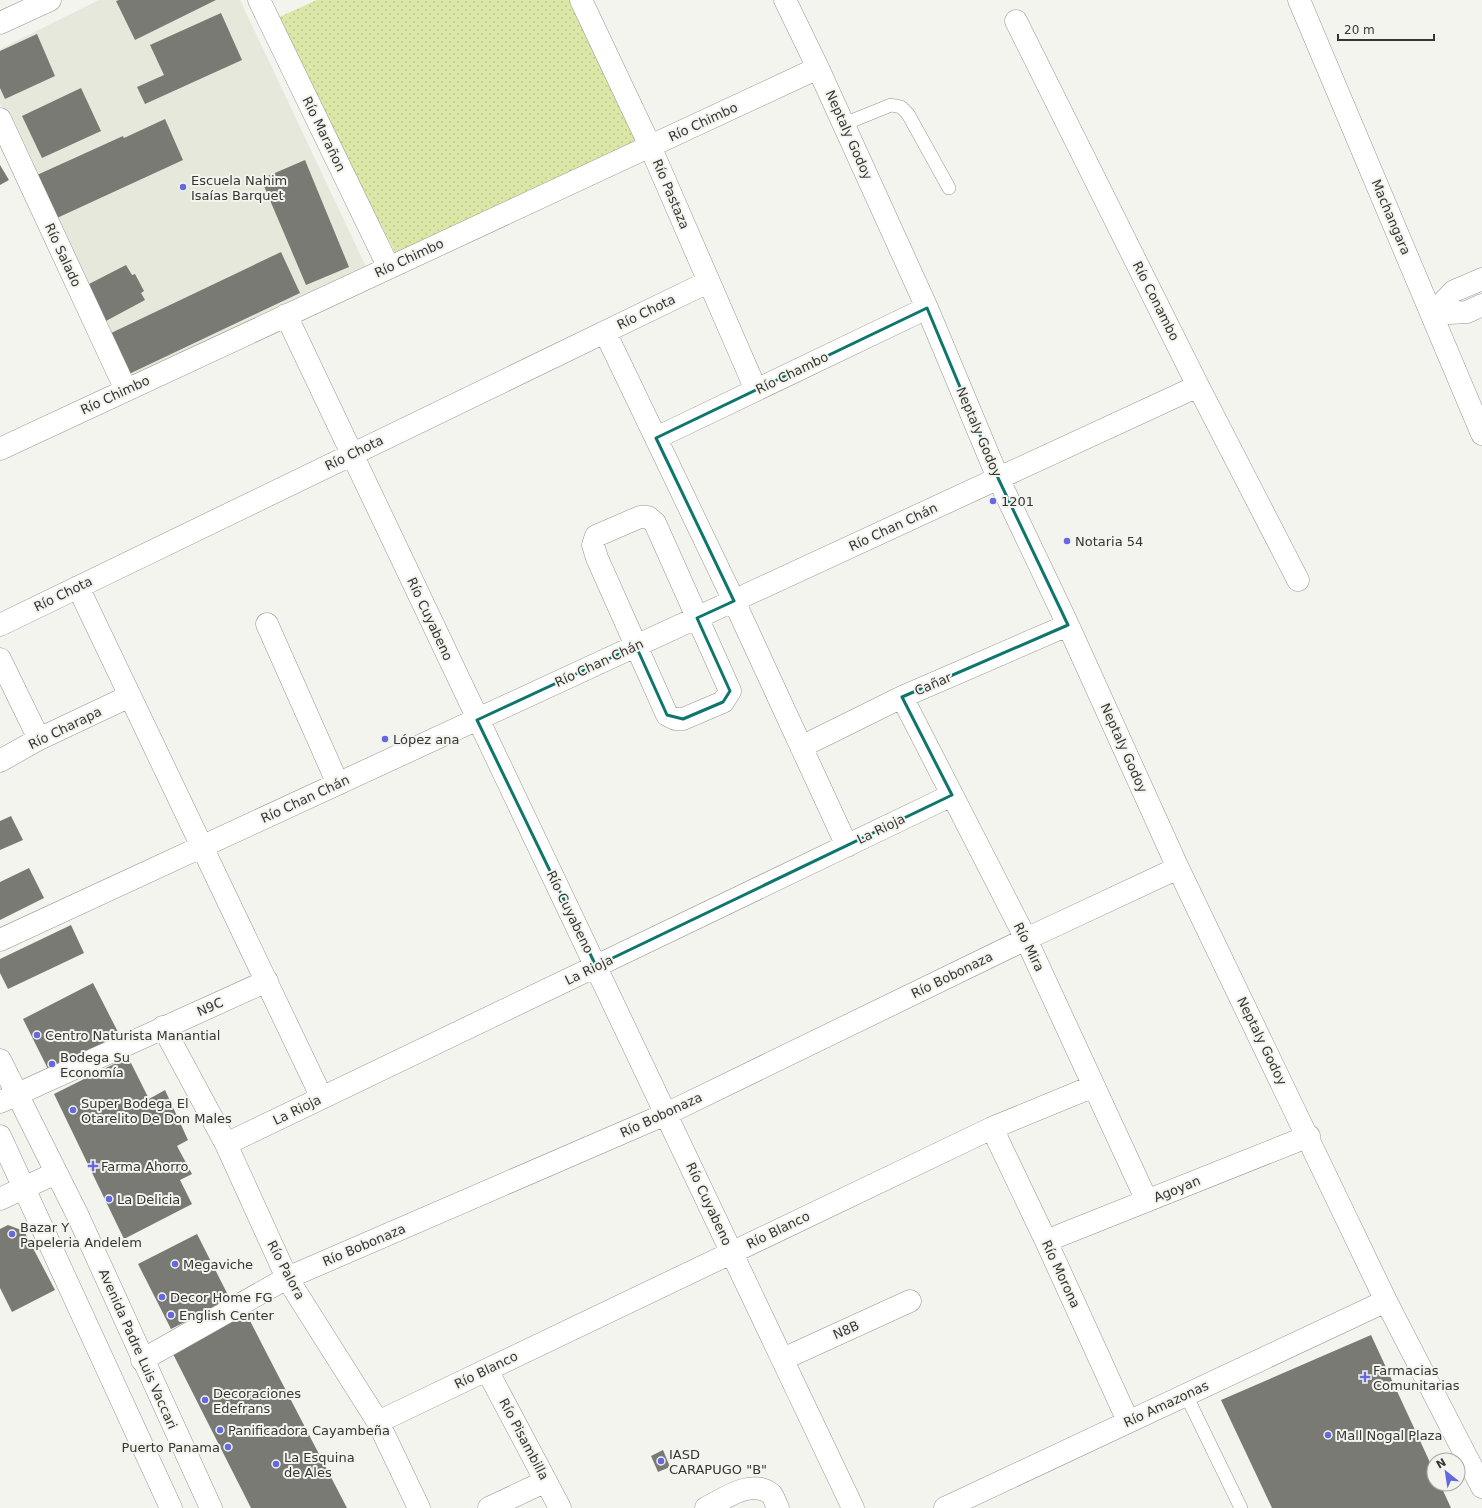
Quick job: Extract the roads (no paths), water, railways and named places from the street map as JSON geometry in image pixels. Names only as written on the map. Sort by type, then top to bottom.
[{"type":"street","points":[[0,23],[50,0]]},
{"type":"street","name":"Río Marañon","points":[[259,0],[389,268]]},
{"type":"street","name":"Río Pastaza","points":[[581,0],[650,146],[756,390]]},
{"type":"street","name":"Neptaly Godoy","points":[[785,0],[844,124],[927,308],[998,478],[1068,625],[1178,868],[1309,1136],[1386,1301],[1482,1487]]},
{"type":"street","name":"Machangara","points":[[1299,0],[1482,434]]},
{"type":"street","name":"Río Conambo","points":[[1016,21],[1198,386],[1298,580]]},
{"type":"street","name":"Río Chimbo","points":[[0,449],[818,68]]},
{"type":"street","name":"Río Salado","points":[[0,119],[126,390]]},
{"type":"street","points":[[1432,314],[1454,291],[1482,279]]},
{"type":"street","name":"Río Chota","points":[[0,625],[708,282]]},
{"type":"street","points":[[1432,314],[1467,312],[1482,305]]},
{"type":"street","name":"Río Chambo","points":[[656,438],[927,308]]},
{"type":"street","name":"Río Cuyabeno","points":[[286,315],[477,720],[854,1508]]},
{"type":"street","points":[[605,332],[734,601],[847,846]]},
{"type":"street","name":"Río Chan Chán","points":[[0,940],[1198,386]]},
{"type":"street","points":[[640,517],[648,517],[655,523],[730,691],[722,702],[683,719],[675,719],[667,715],[636,646],[597,558],[593,545],[596,536],[640,517]]},
{"type":"street","points":[[78,587],[322,1098]]},
{"type":"street","points":[[267,624],[338,784]]},
{"type":"street","name":"Cañar","points":[[801,747],[902,697],[1068,625]]},
{"type":"street","points":[[0,659],[39,739]]},
{"type":"street","name":"Río Charapa","points":[[0,761],[39,739],[130,696]]},
{"type":"street","name":"Río Mira","points":[[902,697],[1026,939],[1147,1201]]},
{"type":"street","name":"La Rioja","points":[[226,1144],[952,795]]},
{"type":"street","name":"Río Bobonaza","points":[[142,1360],[287,1278],[666,1114],[1026,939],[1178,868]]},
{"type":"street","name":"N9C","points":[[8,1098],[267,981]]},
{"type":"street","name":"Río Palora","points":[[164,1027],[226,1144],[287,1278],[378,1422],[419,1508]]},
{"type":"street","name":"Avenida Padre Luis Vaccari","points":[[0,1060],[8,1098],[56,1173],[211,1508]]},
{"type":"street","name":"Río Blanco","points":[[378,1422],[992,1128],[1094,1086]]},
{"type":"street","name":"Río Morona","points":[[992,1128],[1046,1241],[1128,1422]]},
{"type":"street","points":[[0,1136],[171,1508]]},
{"type":"street","name":"Agoyan","points":[[1046,1241],[1309,1136]]},
{"type":"street","points":[[0,1199],[56,1173]]},
{"type":"street","name":"N8B","points":[[783,1359],[910,1301]]},
{"type":"street","name":"Río Amazonas","points":[[945,1508],[1386,1301]]},
{"type":"street","name":"Río Pisambilla","points":[[488,1370],[560,1508]]},
{"type":"street","points":[[489,1508],[546,1480]]},
{"type":"street","points":[[706,1508],[744,1489],[760,1488],[772,1495],[778,1508]]},
{"type":"lane","points":[[844,124],[891,105],[901,108],[908,114],[949,188]]},
{"type":"lane","points":[[1186,1395],[1241,1508]]},
{"type":"place","name":"Escuela Nahim Isaías Barquet","points":[[183,187]]},
{"type":"place","name":"1201","points":[[993,501]]},
{"type":"place","name":"Notaria 54","points":[[1067,541]]},
{"type":"place","name":"López ana","points":[[385,739]]},
{"type":"place","name":"Centro Naturista Manantial","points":[[37,1035]]},
{"type":"place","name":"Bodega Su Economía","points":[[52,1064]]},
{"type":"place","name":"Super Bodega El Otarelito De Don Males","points":[[73,1110]]},
{"type":"place","name":"Farma Ahorro","points":[[93,1166]]},
{"type":"place","name":"La Delicia","points":[[109,1199]]},
{"type":"place","name":"Bazar Y Papeleria Andelem","points":[[12,1234]]},
{"type":"place","name":"Megaviche","points":[[175,1264]]},
{"type":"place","name":"Decor Home FG","points":[[162,1297]]},
{"type":"place","name":"English Center","points":[[171,1315]]},
{"type":"place","name":"Farmacias Comunitarias","points":[[1365,1377]]},
{"type":"place","name":"Decoraciones Edefrans","points":[[205,1400]]},
{"type":"place","name":"Panificadora Cayambeña","points":[[220,1430]]},
{"type":"place","name":"Mall Nogal Plaza","points":[[1328,1435]]},
{"type":"place","name":"Puerto Panama","points":[[228,1447]]},
{"type":"place","name":"IASD CARAPUGO \"B\"","points":[[661,1461]]},
{"type":"place","name":"La Esquina de Ales","points":[[276,1464]]}]
